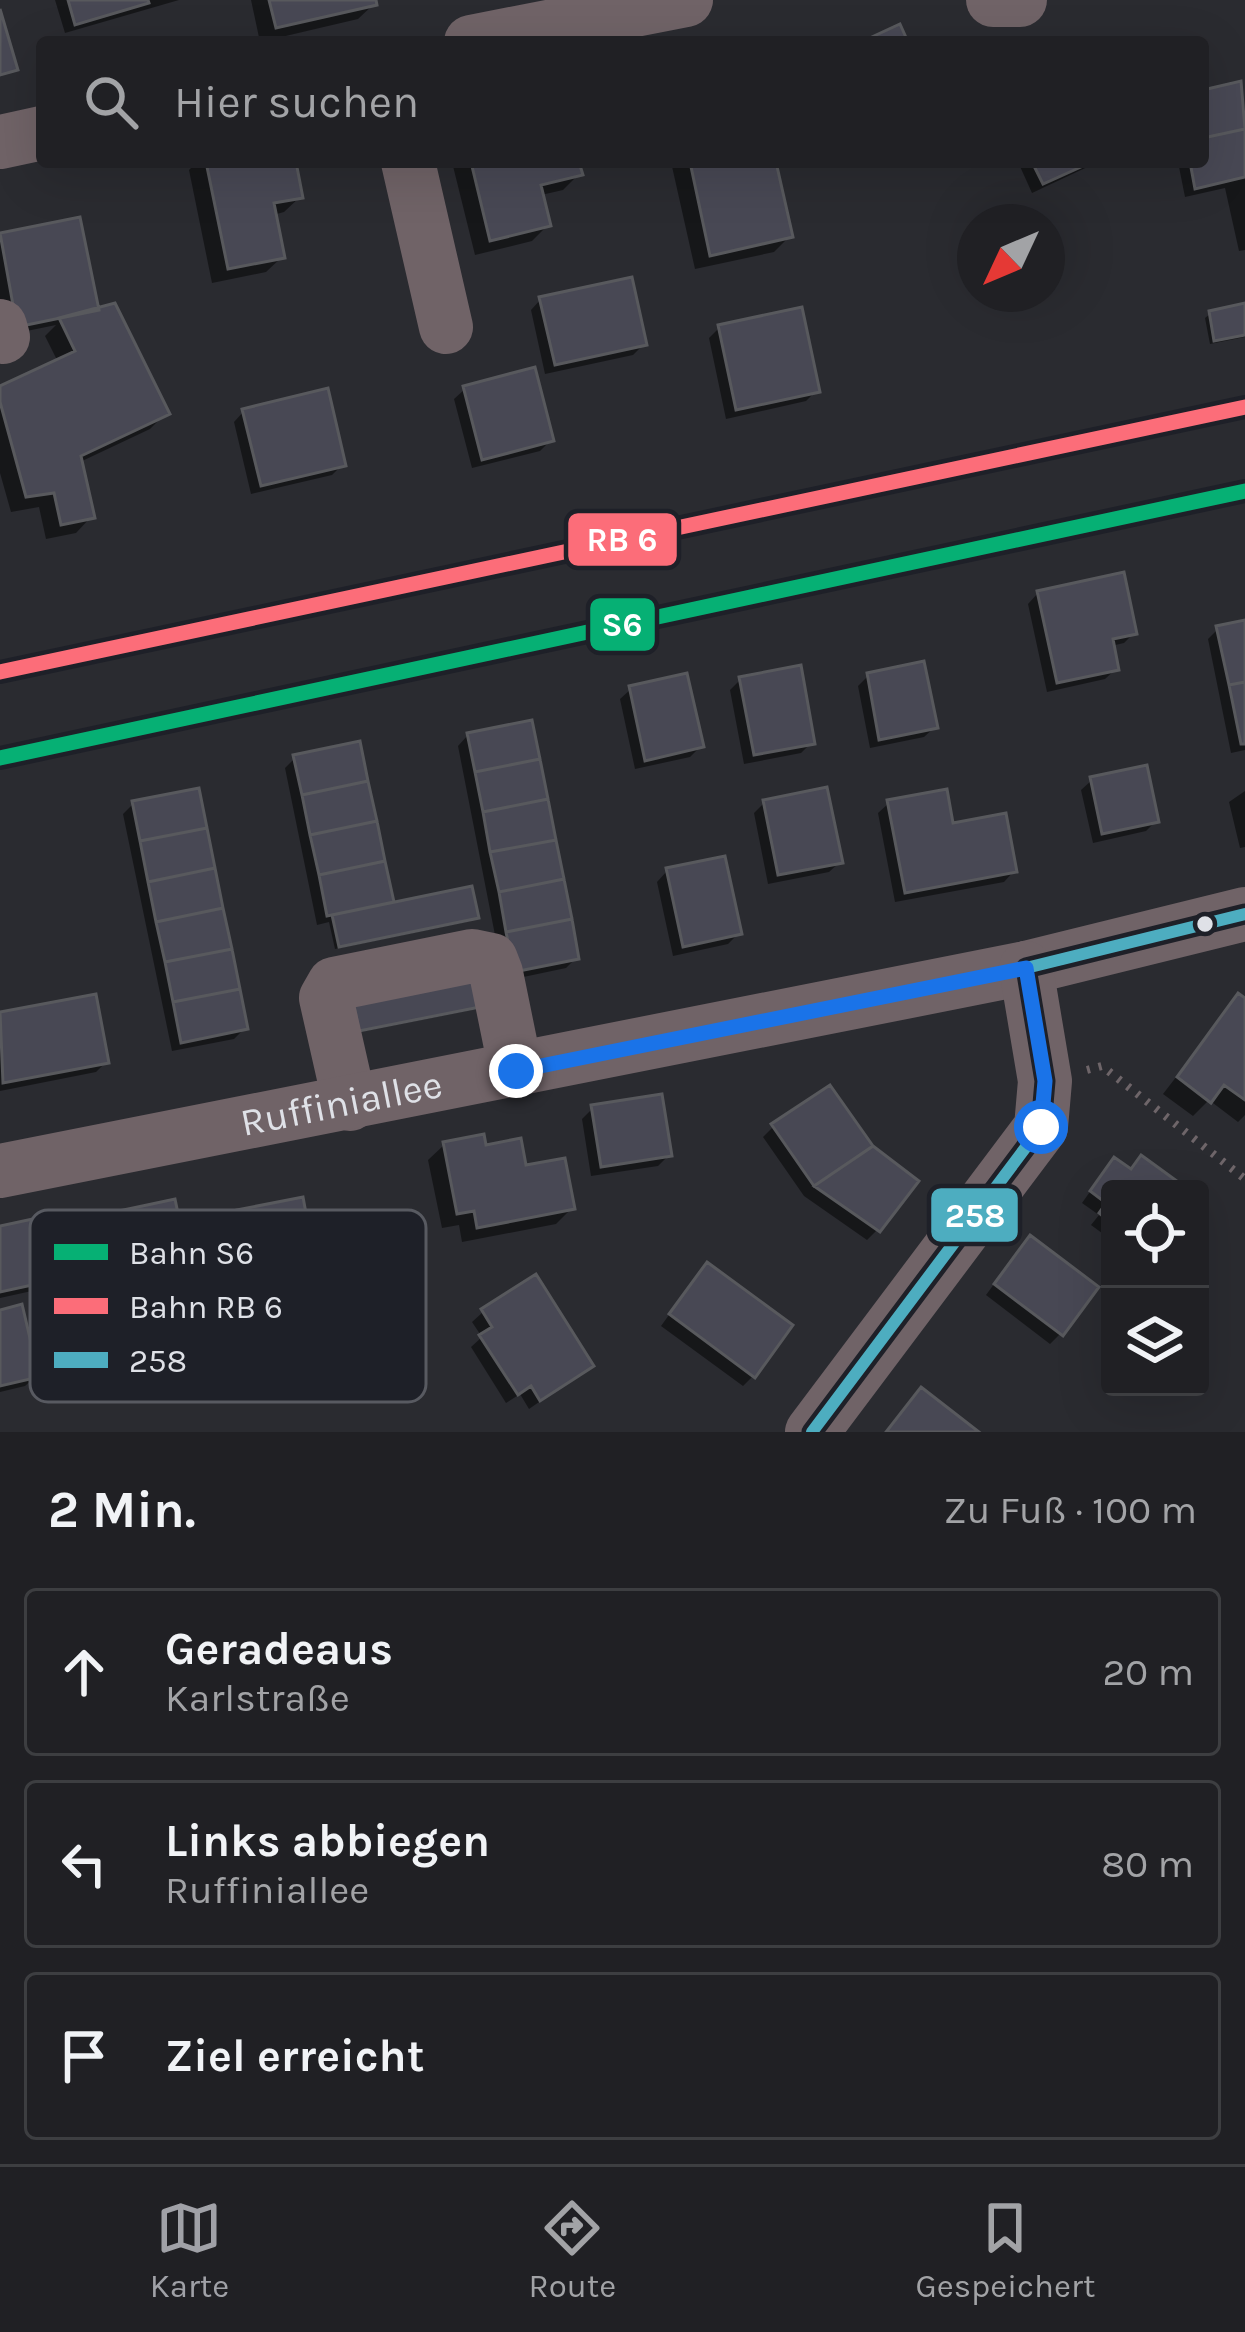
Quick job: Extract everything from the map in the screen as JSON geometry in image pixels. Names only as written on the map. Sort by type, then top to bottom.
[{"type":"street","points":[[502,36],[686,0]]},
{"type":"street","points":[[993,0],[1020,0]]},
{"type":"street","points":[[0,142],[36,134]]},
{"type":"street","points":[[409,168],[446,327]]},
{"type":"street","name":"Ruffiniallee","points":[[0,1171],[1026,968],[1245,914]]},
{"type":"street","points":[[350,1104],[326,998],[334,984],[472,956],[490,960],[516,1071]]},
{"type":"street","points":[[812,1432],[1041,1127],[1045,1081],[1026,968]]},
{"type":"path","points":[[1045,1081],[1102,1066],[1245,1179]]},
{"type":"building","points":[[68,0],[148,0],[149,3],[75,25]]},
{"type":"building","points":[[269,0],[376,0],[377,5],[276,28]]},
{"type":"building","points":[[0,9],[18,70],[0,75]]},
{"type":"building","points":[[900,24],[905,36],[874,36]]},
{"type":"building","points":[[1241,81],[1245,129],[1209,137],[1209,89]]},
{"type":"building","points":[[1245,129],[1245,177],[1195,189],[1191,168],[1209,168],[1209,137]]},
{"type":"building","points":[[207,168],[297,168],[303,198],[274,203],[285,258],[228,269]]},
{"type":"building","points":[[472,168],[581,168],[583,175],[541,185],[551,226],[490,241]]},
{"type":"building","points":[[691,168],[777,168],[793,237],[710,256]]},
{"type":"building","points":[[1035,168],[1079,168],[1043,184]]},
{"type":"building","points":[[80,217],[99,310],[17,327],[0,233]]},
{"type":"building","points":[[632,277],[647,345],[555,365],[539,297]]},
{"type":"building","points":[[115,303],[170,414],[81,456],[95,518],[61,525],[54,493],[26,497],[0,402],[0,386],[75,351],[59,318]]},
{"type":"building","points":[[1245,303],[1245,335],[1214,341],[1209,311]]},
{"type":"building","points":[[802,307],[820,392],[736,410],[718,325]]},
{"type":"building","points":[[535,367],[554,441],[482,460],[463,386]]},
{"type":"building","points":[[328,388],[346,466],[261,486],[242,409]]},
{"type":"building","points":[[1124,572],[1137,634],[1113,639],[1119,670],[1057,683],[1037,591]]},
{"type":"building","points":[[1245,620],[1245,682],[1229,685],[1216,626]]},
{"type":"building","points":[[924,661],[938,728],[879,740],[867,673]]},
{"type":"building","points":[[801,665],[815,744],[754,755],[739,677]]},
{"type":"building","points":[[687,673],[704,747],[645,761],[629,686]]},
{"type":"building","points":[[1245,682],[1245,744],[1241,744],[1229,685]]},
{"type":"building","points":[[532,720],[540,759],[475,772],[467,733]]},
{"type":"building","points":[[360,741],[368,781],[302,795],[293,755]]},
{"type":"building","points":[[540,759],[548,799],[483,812],[475,772]]},
{"type":"building","points":[[1147,765],[1159,822],[1102,834],[1090,777]]},
{"type":"building","points":[[368,781],[377,821],[310,835],[302,795]]},
{"type":"building","points":[[827,787],[843,863],[778,875],[763,800]]},
{"type":"building","points":[[199,788],[207,828],[140,841],[132,801]]},
{"type":"building","points":[[947,789],[953,823],[1006,813],[1017,872],[905,893],[887,800]]},
{"type":"building","points":[[548,799],[556,840],[490,852],[483,812]]},
{"type":"building","points":[[377,821],[385,861],[319,875],[310,835]]},
{"type":"building","points":[[207,828],[215,868],[148,882],[140,841]]},
{"type":"building","points":[[556,840],[564,879],[499,892],[490,852]]},
{"type":"building","points":[[725,856],[742,934],[683,947],[666,868]]},
{"type":"building","points":[[385,861],[394,902],[327,916],[319,875]]},
{"type":"building","points":[[215,868],[223,908],[156,922],[148,882]]},
{"type":"building","points":[[564,879],[572,919],[506,932],[499,892]]},
{"type":"building","points":[[472,886],[479,918],[339,947],[332,915]]},
{"type":"building","points":[[223,908],[232,949],[165,962],[156,922]]},
{"type":"building","points":[[572,919],[579,959],[514,972],[506,932]]},
{"type":"building","points":[[232,949],[240,989],[173,1002],[165,962]]},
{"type":"building","points":[[489,973],[495,1004],[359,1031],[353,1000]]},
{"type":"building","points":[[240,989],[248,1029],[181,1043],[173,1002]]},
{"type":"building","points":[[1238,993],[1245,998],[1245,1100],[1224,1085],[1211,1103],[1177,1077]]},
{"type":"building","points":[[96,994],[109,1063],[3,1083],[0,1012]]},
{"type":"building","points":[[830,1085],[873,1146],[814,1186],[771,1124]]},
{"type":"building","points":[[662,1094],[672,1156],[601,1167],[591,1105]]},
{"type":"building","points":[[484,1134],[486,1145],[521,1138],[526,1165],[565,1158],[575,1209],[477,1228],[474,1211],[457,1214],[443,1142]]},
{"type":"building","points":[[873,1146],[919,1181],[880,1232],[814,1186]]},
{"type":"building","points":[[1141,1155],[1175,1180],[1101,1180],[1101,1199],[1090,1191],[1114,1157],[1131,1169]]},
{"type":"building","points":[[303,1197],[305,1210],[237,1210]]},
{"type":"building","points":[[175,1199],[177,1210],[124,1210]]},
{"type":"building","points":[[30,1220],[30,1285],[0,1292],[0,1226]]},
{"type":"building","points":[[1030,1235],[1099,1287],[1063,1336],[994,1284]]},
{"type":"building","points":[[707,1262],[793,1325],[755,1378],[669,1314]]},
{"type":"building","points":[[536,1274],[594,1366],[540,1401],[531,1386],[518,1395],[479,1335],[492,1327],[481,1309]]},
{"type":"building","points":[[22,1304],[30,1338],[30,1379],[0,1386],[0,1310]]},
{"type":"building","points":[[921,1387],[979,1432],[886,1432]]},
{"type":"rail line","name":"S6","points":[[0,758],[1245,491]]},
{"type":"transit line","points":[[0,672],[1245,407]]},
{"type":"transit line","name":"258","points":[[1026,968],[1245,914]]},
{"type":"transit line","name":"258","points":[[812,1432],[1041,1127],[1045,1081],[1026,968]]},
{"type":"route","points":[[516,1071],[1026,968],[1045,1081],[1041,1127]]}]
